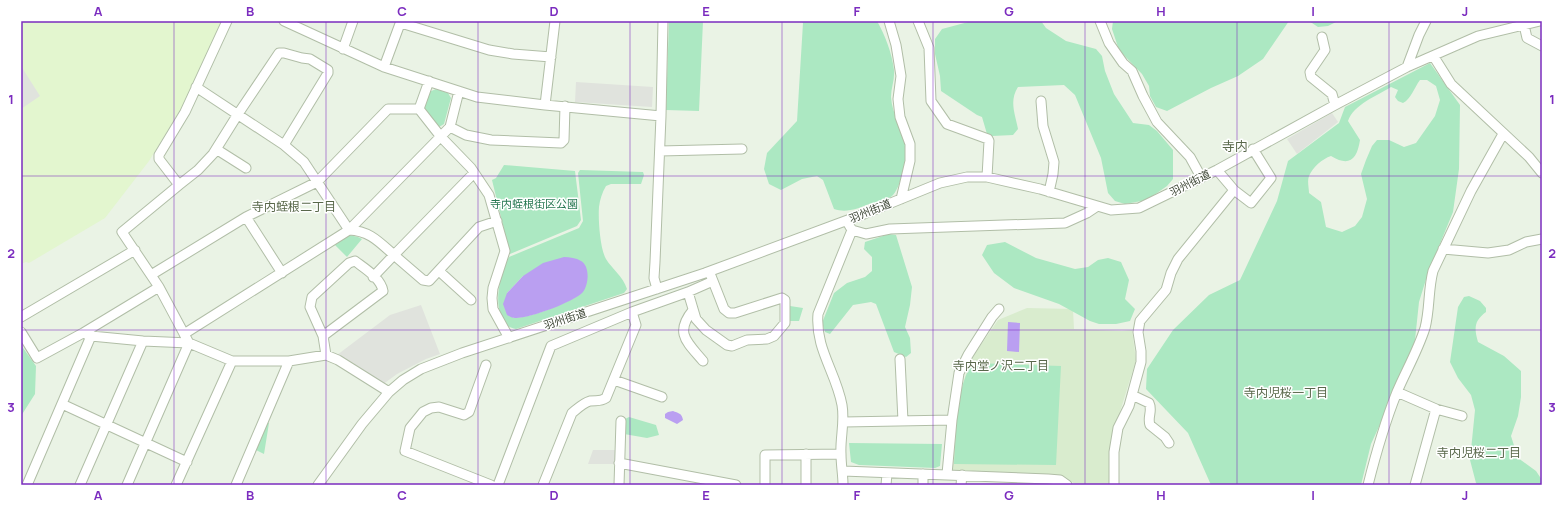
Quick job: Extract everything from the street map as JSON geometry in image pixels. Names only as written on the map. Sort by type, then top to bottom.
[{"type":"street","points":[[179,185],[159,159],[160,155],[184,112],[227,21]]},
{"type":"street","points":[[284,21],[304,25],[343,49],[384,67],[477,96],[545,105],[661,116]]},
{"type":"street","points":[[343,49],[353,21]]},
{"type":"street","points":[[545,105],[555,21]]},
{"type":"street","points":[[656,289],[654,273],[660,151],[663,21]]},
{"type":"street","points":[[889,21],[896,45],[901,76],[898,99],[900,117],[910,144],[910,161],[901,199]]},
{"type":"street","points":[[918,21],[929,48],[931,101],[946,124],[988,139],[987,177]]},
{"type":"street","points":[[1100,21],[1109,43],[1123,63],[1132,71],[1157,122],[1190,157],[1201,177]]},
{"type":"street","points":[[1407,68],[1419,35],[1426,21]]},
{"type":"street","name":"羽州街道","points":[[318,485],[362,424],[389,392],[403,380],[420,370],[462,353],[710,271],[846,221],[940,183],[967,177],[987,177],[1049,192],[1096,207],[1111,210],[1138,208],[1217,170],[1253,149],[1407,68],[1478,36],[1540,21]]},
{"type":"street","points":[[384,67],[401,22],[489,50],[513,54],[551,57]]},
{"type":"street","points":[[1524,25],[1527,38],[1542,46]]},
{"type":"street","points":[[1322,36],[1324,50],[1310,72],[1310,76],[1332,94],[1335,105]]},
{"type":"street","points":[[189,343],[159,287],[122,232],[198,170],[216,149],[279,53],[310,59],[328,70],[328,73],[284,145]]},
{"type":"street","points":[[1434,56],[1451,84],[1529,157],[1542,173]]},
{"type":"street","points":[[419,109],[429,81]]},
{"type":"street","points":[[196,87],[284,145],[304,162],[349,230]]},
{"type":"street","points":[[184,334],[349,230],[450,127],[459,91]]},
{"type":"street","points":[[1041,102],[1043,126],[1054,162],[1049,192]]},
{"type":"street","points":[[450,127],[466,135],[491,140],[561,143],[564,140],[565,106]]},
{"type":"street","points":[[151,275],[246,217],[317,182],[388,109],[419,109]]},
{"type":"street","points":[[419,109],[441,137],[471,168],[488,196],[497,221],[505,251],[493,288],[493,309],[509,338]]},
{"type":"street","points":[[1368,485],[1378,445],[1397,392],[1417,350],[1425,327],[1429,310],[1429,284],[1433,271],[1471,191],[1503,134]]},
{"type":"street","points":[[216,149],[246,168]]},
{"type":"street","points":[[660,151],[742,149]]},
{"type":"street","points":[[1217,170],[1234,190],[1251,203],[1271,178],[1253,149]]},
{"type":"street","points":[[374,276],[474,173]]},
{"type":"street","points":[[1114,485],[1114,452],[1118,428],[1129,406],[1141,362],[1138,332],[1140,321],[1166,290],[1171,273],[1178,259],[1234,190]]},
{"type":"street","points":[[846,221],[852,230],[866,234],[890,230],[1065,223],[1087,213],[1096,207]]},
{"type":"street","points":[[246,217],[282,273]]},
{"type":"street","points":[[349,230],[360,230],[370,234],[423,280],[429,281],[479,227],[497,221]]},
{"type":"street","points":[[843,485],[841,454],[844,422],[840,396],[820,344],[817,328],[818,314],[852,230]]},
{"type":"street","points":[[1443,249],[1488,253],[1508,250],[1526,242],[1542,239]]},
{"type":"street","points":[[21,317],[135,250]]},
{"type":"street","points":[[323,336],[383,291],[382,286],[374,276],[354,261],[349,263],[312,297],[310,307],[323,336],[326,355]]},
{"type":"street","points":[[439,271],[471,300]]},
{"type":"street","points":[[688,292],[696,319],[706,330],[727,345],[732,346],[747,340],[767,339],[774,336],[785,323],[785,300],[782,298],[735,313],[729,313],[724,310],[710,271]]},
{"type":"street","points":[[498,485],[551,346],[632,312],[688,292],[713,280]]},
{"type":"street","points":[[21,332],[37,358],[87,335],[159,287]]},
{"type":"street","points":[[947,474],[952,420],[959,373],[968,355],[992,317],[999,309]]},
{"type":"street","points":[[693,310],[685,320],[682,331],[689,345],[704,361]]},
{"type":"street","points":[[543,485],[572,413],[590,401],[601,401],[606,398],[636,325],[632,312]]},
{"type":"street","points":[[87,335],[143,341],[189,343],[232,361],[289,361],[326,355],[338,360],[389,392]]},
{"type":"street","points":[[27,485],[62,404],[87,335]]},
{"type":"street","points":[[80,485],[143,341]]},
{"type":"street","points":[[127,485],[189,343]]},
{"type":"street","points":[[900,359],[903,421]]},
{"type":"street","points":[[176,485],[232,361]]},
{"type":"street","points":[[236,485],[289,361]]},
{"type":"street","points":[[486,365],[469,412],[464,415],[439,407],[431,408],[423,412],[410,428],[405,450],[491,485]]},
{"type":"street","points":[[614,380],[662,397]]},
{"type":"street","points":[[1397,392],[1436,409],[1462,416]]},
{"type":"street","points":[[1132,395],[1149,403],[1151,410],[1149,420],[1150,425],[1169,443]]},
{"type":"street","points":[[62,404],[187,462]]},
{"type":"street","points":[[1415,485],[1436,409]]},
{"type":"street","points":[[844,422],[952,420]]},
{"type":"street","points":[[618,485],[620,421]]},
{"type":"street","points":[[806,454],[806,485]]},
{"type":"street","points":[[765,485],[766,455],[841,454]]},
{"type":"street","points":[[619,463],[736,485]]},
{"type":"street","points":[[843,471],[887,474],[947,474],[1048,478],[1060,480],[1063,484]]},
{"type":"street","points":[[886,485],[887,474]]},
{"type":"street","points":[[923,474],[923,485]]},
{"type":"street","points":[[962,475],[962,485]]},
{"type":"shaded area","points":[[21,21],[223,21],[195,86],[149,161],[105,218],[29,263],[26,262],[21,264]]},
{"type":"shaded area","points":[[21,66],[40,96],[21,109]]},
{"type":"shaded area","points":[[576,82],[653,87],[652,107],[575,102]]},
{"type":"shaded area","points":[[1332,113],[1338,122],[1297,154],[1287,139]]},
{"type":"shaded area","points":[[564,257],[573,258],[584,263],[588,275],[583,292],[561,305],[540,313],[521,318],[515,318],[507,315],[503,304],[507,293],[523,276],[543,263]]},
{"type":"shaded area","points":[[421,305],[440,354],[426,359],[397,374],[382,385],[344,358],[337,355],[390,315]]},
{"type":"shaded area","points":[[1027,308],[1073,309],[1074,329],[1132,330],[1136,360],[1116,425],[1109,485],[1077,485],[1065,478],[950,470],[958,406],[965,377],[972,358],[998,320]]},
{"type":"shaded area","points":[[1008,322],[1020,323],[1019,352],[1007,351]]},
{"type":"shaded area","points":[[673,411],[682,416],[683,420],[677,424],[665,418],[665,414]]},
{"type":"shaded area","points":[[593,450],[618,450],[617,464],[588,464]]},
{"type":"green space","points":[[669,21],[703,21],[699,111],[666,110]]},
{"type":"green space","points":[[801,21],[877,21],[880,26],[892,57],[894,73],[891,94],[892,104],[906,147],[901,180],[892,196],[884,200],[856,209],[838,210],[834,209],[823,180],[817,176],[802,179],[781,190],[769,184],[764,169],[767,153],[797,121],[803,23]]},
{"type":"green space","points":[[972,21],[1041,21],[1046,28],[1066,41],[1096,49],[1102,56],[1105,71],[1114,94],[1133,123],[1149,125],[1157,131],[1173,150],[1173,179],[1167,186],[1147,200],[1125,204],[1115,201],[1108,193],[1101,158],[1075,95],[1064,85],[1018,87],[1015,92],[1013,102],[1018,129],[1013,135],[992,136],[987,134],[982,117],[941,91],[940,76],[935,54],[935,39],[942,29]]},
{"type":"green space","points":[[1113,21],[1289,21],[1263,59],[1238,76],[1167,111],[1156,107],[1150,96],[1149,86],[1142,74],[1119,50],[1112,29]]},
{"type":"green space","points":[[1309,21],[1338,21],[1328,26],[1318,27]]},
{"type":"green space","points":[[1430,63],[1460,105],[1459,169],[1453,212],[1428,273],[1419,302],[1415,340],[1399,383],[1371,444],[1361,485],[1211,485],[1188,433],[1146,389],[1147,369],[1173,330],[1209,295],[1240,280],[1277,201],[1288,161],[1339,123],[1345,107]],"holes":[[[1420,80],[1427,80],[1436,86],[1440,100],[1435,116],[1416,143],[1404,147],[1389,140],[1377,140],[1372,146],[1361,174],[1367,199],[1362,217],[1355,226],[1342,232],[1326,227],[1321,202],[1309,193],[1308,178],[1315,167],[1321,161],[1331,156],[1343,161],[1351,160],[1354,157],[1359,147],[1360,140],[1348,121],[1355,110],[1361,105],[1391,87],[1398,90],[1395,97],[1398,101],[1403,103],[1410,96]]]},
{"type":"green space","points":[[436,89],[448,93],[451,98],[444,124],[439,127],[432,121],[424,108],[429,92]]},
{"type":"green space","name":"寺内蛭根街区公園","points":[[504,165],[575,171],[581,220],[577,226],[510,254],[492,180],[496,178]]},
{"type":"green space","points":[[580,170],[643,172],[644,175],[641,184],[611,184],[606,186],[601,196],[599,207],[600,233],[604,254],[608,263],[623,280],[627,289],[624,293],[516,329],[511,328],[503,320],[498,304],[500,283],[506,262],[509,257],[579,228],[583,221],[578,173]],"holes":[[[523,276],[574,298],[537,314],[513,318],[507,293]]]},
{"type":"green space","points":[[889,234],[896,235],[912,287],[905,327],[910,338],[911,353],[906,357],[894,352],[876,304],[871,302],[853,305],[830,334],[825,332],[822,323],[834,293],[847,283],[865,277],[872,271],[872,257],[864,249],[865,242]]},
{"type":"green space","points":[[349,235],[362,239],[347,257],[335,245]]},
{"type":"green space","points":[[1005,242],[1036,258],[1075,269],[1088,267],[1098,260],[1108,258],[1121,262],[1129,280],[1125,299],[1135,309],[1130,321],[1116,324],[1099,324],[1090,321],[1059,304],[1014,288],[994,273],[982,255],[987,245]]},
{"type":"green space","points":[[1469,296],[1480,301],[1486,308],[1486,312],[1482,315],[1476,325],[1478,342],[1504,356],[1521,371],[1521,397],[1518,416],[1511,436],[1518,458],[1536,471],[1542,480],[1541,485],[1478,485],[1476,483],[1470,460],[1475,410],[1471,395],[1458,378],[1450,362],[1458,307],[1464,297]]},
{"type":"green space","points":[[790,306],[803,308],[799,321],[789,321]]},
{"type":"green space","points":[[21,345],[36,366],[35,394],[21,416]]},
{"type":"green space","points":[[974,363],[1061,366],[1056,465],[954,464],[956,426],[960,396],[968,371]]},
{"type":"green space","points":[[629,417],[656,425],[659,435],[647,438],[624,434],[625,419]]},
{"type":"green space","points":[[266,422],[269,423],[264,454],[254,449]]},
{"type":"green space","points":[[849,443],[942,444],[940,466],[935,468],[859,465],[851,462]]},
{"type":"district","name":"寺内","points":[[1235,146]]},
{"type":"district","name":"寺内蛭根二丁目","points":[[294,207]]},
{"type":"district","name":"寺内堂ノ沢二丁目","points":[[1001,366]]},
{"type":"district","name":"寺内児桜一丁目","points":[[1286,393]]},
{"type":"district","name":"寺内児桜二丁目","points":[[1479,453]]}]
